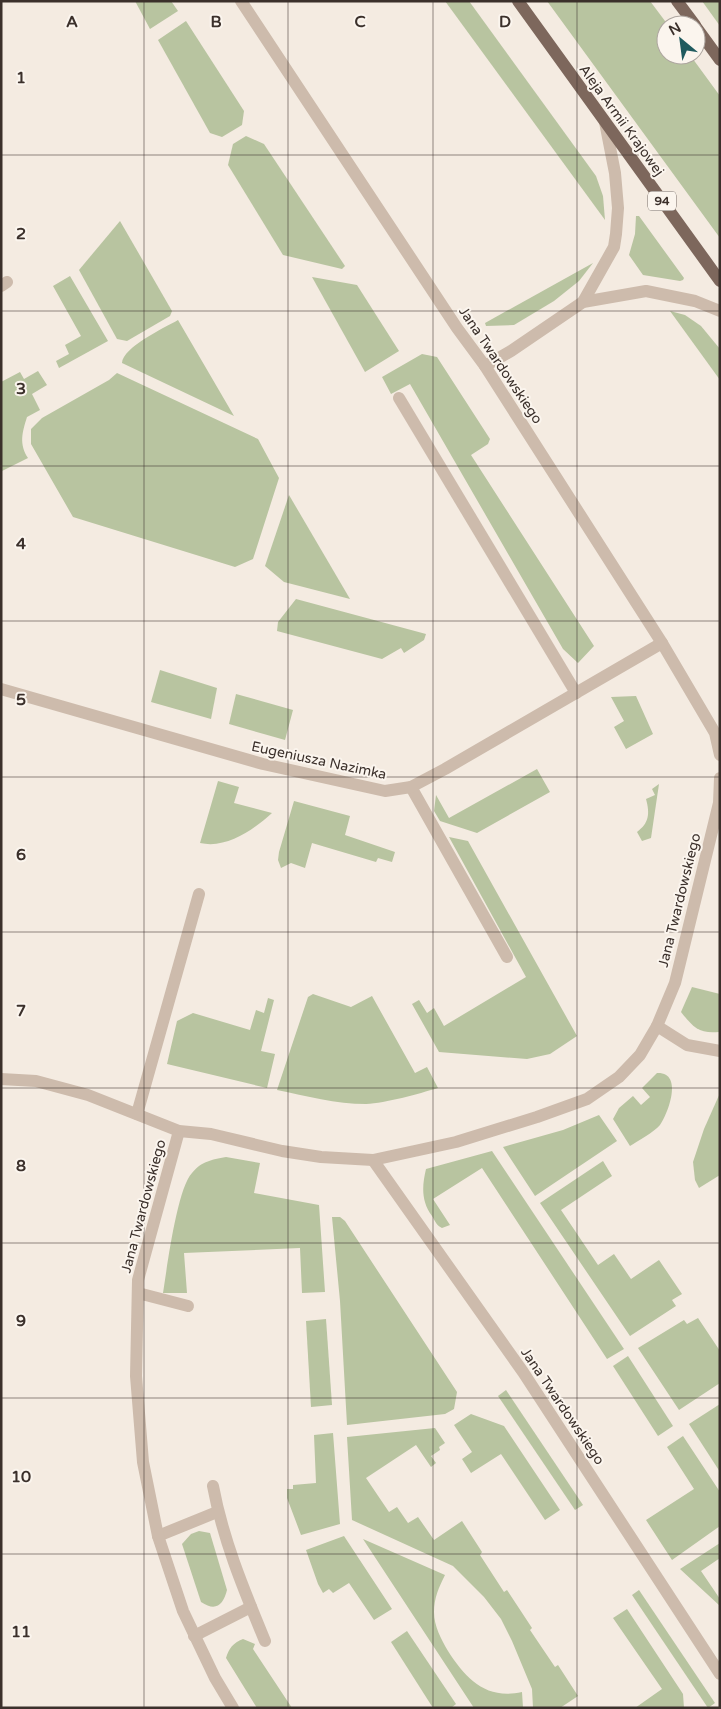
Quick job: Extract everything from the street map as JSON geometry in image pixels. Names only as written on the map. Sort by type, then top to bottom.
[{"type":"main road","name":"Aleja Armii Krajowej","points":[[518,1],[720,281]]},
{"type":"main road","points":[[677,1],[687,15]]},
{"type":"main road","points":[[706,41],[720,60]]},
{"type":"street","name":"Jana Twardowskiego","points":[[241,1],[457,328],[485,366],[662,643],[715,733],[720,755]]},
{"type":"street","points":[[583,302],[614,247],[616,234],[618,208],[615,173],[605,122]]},
{"type":"street","points":[[485,366],[511,351],[583,302],[646,291],[695,301],[720,311]]},
{"type":"street","points":[[399,398],[576,693]]},
{"type":"street","name":"Eugeniusza Nazimka","points":[[1,689],[263,764],[385,791],[411,787],[445,769],[662,643]]},
{"type":"street","name":"Jana Twardowskiego","points":[[233,1708],[215,1678],[183,1611],[158,1536],[142,1453],[136,1376],[138,1280],[179,1130],[211,1134],[321,1157],[373,1160],[479,1135],[587,1099],[619,1077],[640,1055],[657,1026],[675,983],[718,802],[720,778]]},
{"type":"street","points":[[411,787],[507,957]]},
{"type":"street","points":[[137,1114],[199,894]]},
{"type":"street","points":[[657,1026],[687,1045],[720,1051]]},
{"type":"street","points":[[1,1079],[36,1081],[88,1095],[179,1130]]},
{"type":"street","name":"Jana Twardowskiego","points":[[373,1160],[523,1372],[720,1674]]},
{"type":"street","points":[[138,1293],[188,1306]]},
{"type":"street","points":[[213,1486],[217,1512],[233,1564],[264,1641]]},
{"type":"street","points":[[158,1536],[217,1512]]},
{"type":"street","points":[[194,1636],[251,1607]]},
{"type":"green space","points":[[135,1],[171,1],[178,11],[150,29]]},
{"type":"green space","points":[[445,1],[469,1],[596,176],[603,196],[605,220]]},
{"type":"green space","points":[[547,1],[650,1],[660,15],[656,15],[656,65],[697,65],[720,96],[720,238]]},
{"type":"green space","points":[[702,1],[720,1],[720,26]]},
{"type":"green space","points":[[186,21],[244,111],[242,125],[222,137],[210,133],[158,40]]},
{"type":"green space","points":[[246,136],[264,144],[345,266],[342,269],[283,255],[228,165],[233,144]]},
{"type":"green space","points":[[636,216],[639,216],[684,278],[683,280],[643,275],[629,255],[635,234]]},
{"type":"green space","points":[[120,221],[172,311],[170,316],[127,341],[117,339],[79,270]]},
{"type":"green space","points":[[593,263],[579,281],[554,301],[514,325],[486,326],[485,323]]},
{"type":"green space","points":[[70,276],[108,341],[59,368],[56,361],[69,354],[65,345],[81,336],[53,286]]},
{"type":"green space","points":[[312,277],[357,285],[399,351],[365,372]]},
{"type":"green space","points":[[670,311],[685,315],[701,326],[720,349],[720,380]]},
{"type":"green space","points":[[178,320],[234,416],[122,363],[124,357],[136,344]]},
{"type":"green space","points":[[422,354],[437,357],[490,439],[488,444],[471,455],[594,646],[578,663],[563,649],[410,384],[391,394],[382,377]]},
{"type":"green space","points":[[38,371],[47,385],[32,394],[40,410],[27,417],[24,428],[22,443],[28,458],[2,471],[1,382],[20,372],[24,379]]},
{"type":"green space","points":[[117,373],[258,439],[279,478],[253,559],[235,567],[73,517],[31,444],[31,429],[42,418],[109,380]]},
{"type":"green space","points":[[289,495],[350,599],[284,582],[265,566]]},
{"type":"green space","points":[[296,599],[426,634],[424,640],[404,653],[401,648],[382,659],[277,631],[278,622]]},
{"type":"green space","points":[[160,670],[217,688],[211,719],[151,702]]},
{"type":"green space","points":[[236,694],[293,710],[285,740],[229,724]]},
{"type":"green space","points":[[636,696],[653,734],[626,749],[614,727],[624,721],[611,697]]},
{"type":"green space","points":[[537,769],[550,792],[477,833],[440,821],[434,811],[436,795],[449,818]]},
{"type":"green space","points":[[218,781],[239,787],[234,803],[272,813],[248,832],[230,841],[210,844],[200,843]]},
{"type":"green space","points":[[659,784],[651,838],[642,841],[637,832],[648,818],[646,799],[655,795],[652,789]]},
{"type":"green space","points":[[294,801],[350,816],[345,835],[395,852],[392,862],[378,858],[376,862],[312,843],[305,868],[291,863],[281,868],[278,860],[279,852]]},
{"type":"green space","points":[[449,837],[468,841],[577,1036],[550,1054],[527,1059],[439,1052],[412,1004],[419,1000],[427,1013],[434,1008],[444,1026],[526,977]]},
{"type":"green space","points":[[692,987],[720,994],[719,1032],[701,1031],[689,1022],[681,1012]]},
{"type":"green space","points":[[313,994],[351,1007],[372,996],[415,1073],[427,1067],[438,1088],[392,1100],[366,1104],[332,1101],[277,1090],[308,997]]},
{"type":"green space","points":[[268,998],[274,1000],[261,1051],[275,1054],[267,1088],[167,1064],[177,1021],[193,1013],[250,1030],[256,1010],[264,1013]]},
{"type":"green space","points":[[657,1073],[665,1074],[670,1079],[672,1086],[672,1095],[667,1112],[657,1128],[630,1146],[613,1119],[619,1108],[633,1096],[641,1105],[650,1097],[642,1088]]},
{"type":"green space","points":[[720,1093],[720,1175],[699,1188],[695,1180],[693,1162],[704,1129]]},
{"type":"green space","points":[[599,1115],[617,1141],[535,1196],[503,1147],[563,1130]]},
{"type":"green space","points":[[492,1151],[624,1349],[607,1359],[482,1168],[433,1199],[450,1225],[442,1228],[436,1223],[424,1199],[423,1187],[426,1169]]},
{"type":"green space","points":[[226,1157],[260,1163],[254,1193],[319,1205],[325,1292],[302,1293],[300,1248],[184,1253],[187,1293],[163,1293],[177,1211],[187,1182],[192,1173],[203,1163]]},
{"type":"green space","points":[[603,1161],[612,1176],[561,1210],[598,1265],[614,1254],[631,1279],[659,1260],[682,1294],[672,1300],[676,1306],[630,1336],[540,1203]]},
{"type":"green space","points":[[332,1217],[340,1217],[345,1221],[457,1392],[454,1409],[445,1414],[347,1425],[340,1301]]},
{"type":"green space","points":[[698,1318],[720,1351],[720,1383],[679,1410],[638,1348],[684,1320],[687,1324]]},
{"type":"green space","points":[[326,1319],[332,1405],[311,1407],[306,1321]]},
{"type":"green space","points":[[628,1356],[673,1426],[658,1436],[613,1366]]},
{"type":"green space","points":[[506,1390],[583,1505],[575,1510],[498,1396]]},
{"type":"green space","points":[[720,1404],[720,1472],[689,1424]]},
{"type":"green space","points":[[471,1414],[504,1426],[560,1510],[545,1520],[501,1454],[471,1473],[462,1459],[472,1452],[454,1425]]},
{"type":"green space","points":[[435,1428],[445,1443],[439,1447],[440,1450],[431,1456],[436,1463],[431,1467],[416,1445],[366,1478],[389,1512],[397,1507],[408,1523],[418,1517],[434,1540],[462,1521],[482,1552],[480,1555],[504,1592],[507,1590],[532,1628],[530,1630],[555,1667],[558,1665],[578,1696],[560,1708],[533,1708],[532,1689],[501,1619],[484,1597],[453,1566],[352,1520],[347,1437]]},
{"type":"green space","points":[[333,1433],[340,1524],[301,1535],[287,1498],[287,1489],[293,1489],[293,1485],[316,1483],[314,1435]]},
{"type":"green space","points":[[683,1436],[720,1492],[720,1526],[672,1560],[646,1520],[694,1489],[667,1447]]},
{"type":"green space","points":[[199,1531],[210,1533],[227,1590],[221,1603],[215,1607],[201,1602],[182,1544],[191,1534]]},
{"type":"green space","points":[[344,1536],[392,1609],[374,1620],[349,1583],[333,1593],[329,1589],[323,1593],[318,1584],[306,1550]]},
{"type":"green space","points":[[363,1539],[445,1575],[437,1593],[434,1617],[440,1637],[448,1651],[462,1670],[478,1685],[498,1693],[522,1692],[523,1708],[474,1708]]},
{"type":"green space","points":[[720,1543],[720,1558],[701,1571],[720,1599],[720,1606],[680,1569]]},
{"type":"green space","points":[[639,1590],[715,1703],[708,1708],[632,1595]]},
{"type":"green space","points":[[627,1609],[683,1694],[684,1708],[635,1708],[662,1689],[613,1618]]},
{"type":"green space","points":[[407,1631],[456,1704],[451,1708],[433,1708],[391,1642]]},
{"type":"green space","points":[[243,1639],[255,1644],[253,1649],[292,1708],[257,1708],[226,1658],[232,1646]]}]
